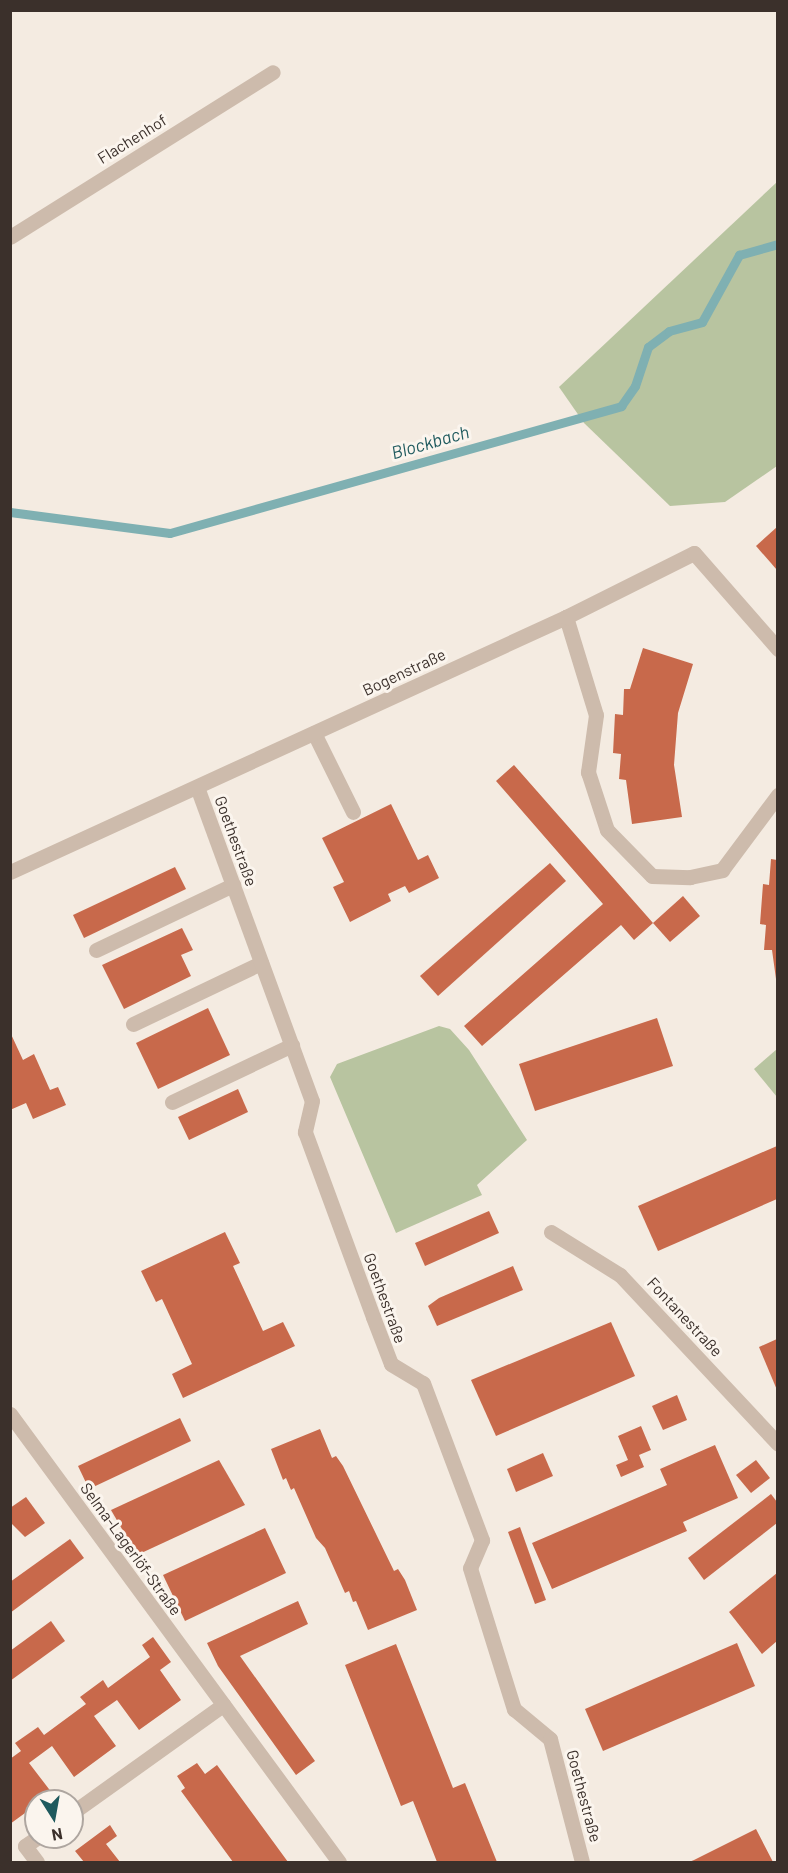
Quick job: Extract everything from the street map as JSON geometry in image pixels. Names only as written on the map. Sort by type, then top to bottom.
[{"type":"street","name":"Flachenhof","points":[[10,237],[273,72]]},
{"type":"street","name":"Bogenstraße","points":[[10,872],[566,617],[694,553],[777,649]]},
{"type":"street","points":[[566,617],[596,715],[588,772],[607,830],[652,876],[690,877],[722,870],[777,795]]},
{"type":"street","points":[[315,733],[353,812]]},
{"type":"street","name":"Goethestraße","points":[[197,787],[312,1101],[305,1132],[391,1364],[423,1383],[482,1540],[470,1568],[514,1708],[550,1739],[582,1863]]},
{"type":"street","points":[[96,950],[233,885]]},
{"type":"street","points":[[134,1024],[261,963]]},
{"type":"street","points":[[172,1102],[292,1045]]},
{"type":"street","name":"Fontanestraße","points":[[551,1232],[620,1275],[777,1444]]},
{"type":"street","name":"Selma-Lagerlöf-Straße","points":[[10,1414],[339,1863]]},
{"type":"street","points":[[84,1804],[223,1705]]},
{"type":"street","points":[[27,1849],[37,1863]]},
{"type":"green space","points":[[777,182],[777,466],[725,502],[670,506],[584,423],[559,387]]},
{"type":"green space","points":[[439,1026],[450,1029],[469,1050],[527,1140],[477,1185],[482,1195],[396,1233],[330,1077],[337,1064]]},
{"type":"green space","points":[[777,1049],[777,1097],[754,1069]]},
{"type":"building","points":[[777,527],[777,570],[756,546]]},
{"type":"building","points":[[643,648],[693,664],[678,713],[674,765],[682,817],[632,824],[626,780],[619,779],[621,754],[613,753],[615,714],[623,715],[624,689],[630,689]]},
{"type":"building","points":[[514,765],[653,923],[634,940],[621,925],[482,1046],[464,1026],[603,904],[496,781]]},
{"type":"building","points":[[391,804],[418,860],[428,855],[439,878],[409,893],[405,886],[388,894],[391,901],[350,922],[333,887],[344,882],[322,838]]},
{"type":"building","points":[[771,859],[777,860],[776,979],[772,950],[764,950],[766,925],[760,924],[763,884],[769,885]]},
{"type":"building","points":[[550,863],[566,881],[438,996],[420,976]]},
{"type":"building","points":[[175,867],[186,889],[84,938],[73,915]]},
{"type":"building","points":[[683,896],[700,916],[670,942],[653,923]]},
{"type":"building","points":[[182,928],[193,950],[181,955],[191,976],[124,1009],[102,965]]},
{"type":"building","points":[[208,1008],[230,1055],[158,1089],[136,1043]]},
{"type":"building","points":[[657,1018],[673,1066],[535,1111],[519,1064]]},
{"type":"building","points":[[10,1032],[23,1060],[34,1054],[50,1090],[58,1087],[66,1105],[33,1119],[26,1103],[10,1110]]},
{"type":"building","points":[[238,1089],[248,1112],[189,1140],[178,1117]]},
{"type":"building","points":[[777,1146],[777,1199],[658,1251],[638,1206]]},
{"type":"building","points":[[489,1211],[499,1233],[425,1266],[415,1243]]},
{"type":"building","points":[[225,1232],[240,1263],[233,1266],[263,1331],[283,1322],[295,1346],[183,1398],[172,1374],[192,1364],[162,1299],[156,1302],[141,1271]]},
{"type":"building","points":[[513,1266],[523,1290],[437,1326],[428,1306],[439,1298]]},
{"type":"building","points":[[611,1322],[635,1376],[496,1436],[471,1380]]},
{"type":"building","points":[[777,1339],[777,1390],[759,1347]]},
{"type":"building","points":[[677,1395],[687,1420],[663,1430],[652,1406]]},
{"type":"building","points":[[180,1418],[191,1441],[89,1489],[78,1466]]},
{"type":"building","points":[[641,1426],[651,1450],[639,1455],[644,1467],[621,1477],[616,1465],[628,1460],[618,1436]]},
{"type":"building","points":[[320,1429],[332,1458],[336,1456],[343,1466],[394,1571],[398,1569],[405,1580],[417,1610],[368,1630],[356,1601],[353,1602],[349,1591],[345,1593],[325,1548],[316,1538],[294,1488],[291,1490],[286,1478],[283,1480],[271,1449]]},
{"type":"building","points":[[715,1445],[738,1498],[683,1522],[687,1531],[552,1589],[532,1543],[667,1485],[660,1469]]},
{"type":"building","points":[[543,1453],[553,1476],[516,1492],[507,1469]]},
{"type":"building","points":[[219,1460],[245,1505],[137,1555],[111,1510]]},
{"type":"building","points":[[756,1460],[770,1478],[751,1493],[736,1475]]},
{"type":"building","points":[[771,1494],[777,1502],[777,1523],[704,1580],[688,1558]]},
{"type":"building","points":[[26,1497],[45,1523],[25,1537],[10,1522],[10,1508]]},
{"type":"building","points":[[520,1527],[546,1600],[535,1604],[508,1532]]},
{"type":"building","points":[[265,1528],[286,1573],[185,1621],[163,1575]]},
{"type":"building","points":[[70,1539],[84,1558],[10,1613],[10,1582]]},
{"type":"building","points":[[777,1573],[777,1641],[762,1654],[729,1612]]},
{"type":"building","points":[[298,1601],[308,1624],[240,1656],[315,1761],[296,1775],[218,1666],[207,1643]]},
{"type":"building","points":[[51,1621],[65,1641],[10,1681],[10,1651]]},
{"type":"building","points":[[153,1637],[171,1662],[160,1670],[181,1700],[139,1730],[117,1700],[94,1716],[116,1746],[74,1777],[52,1746],[29,1763],[49,1789],[24,1789],[24,1814],[10,1824],[10,1759],[21,1751],[15,1743],[38,1727],[44,1735],[86,1704],[80,1697],[103,1680],[108,1688],[150,1657],[142,1645]]},
{"type":"building","points":[[737,1643],[755,1686],[603,1751],[585,1709]]},
{"type":"building","points":[[396,1644],[453,1788],[465,1783],[497,1862],[437,1862],[413,1801],[401,1806],[345,1665]]},
{"type":"building","points":[[197,1763],[205,1774],[217,1765],[288,1862],[233,1862],[181,1791],[185,1788],[177,1776]]},
{"type":"building","points":[[110,1825],[117,1836],[106,1844],[120,1862],[84,1862],[75,1851],[84,1849],[84,1844]]},
{"type":"building","points":[[756,1829],[773,1862],[689,1862],[694,1860]]},
{"type":"waterway","name":"Blockbach","points":[[10,512],[170,533],[621,406],[635,386],[648,347],[669,331],[702,322],[739,255],[778,244]]}]
